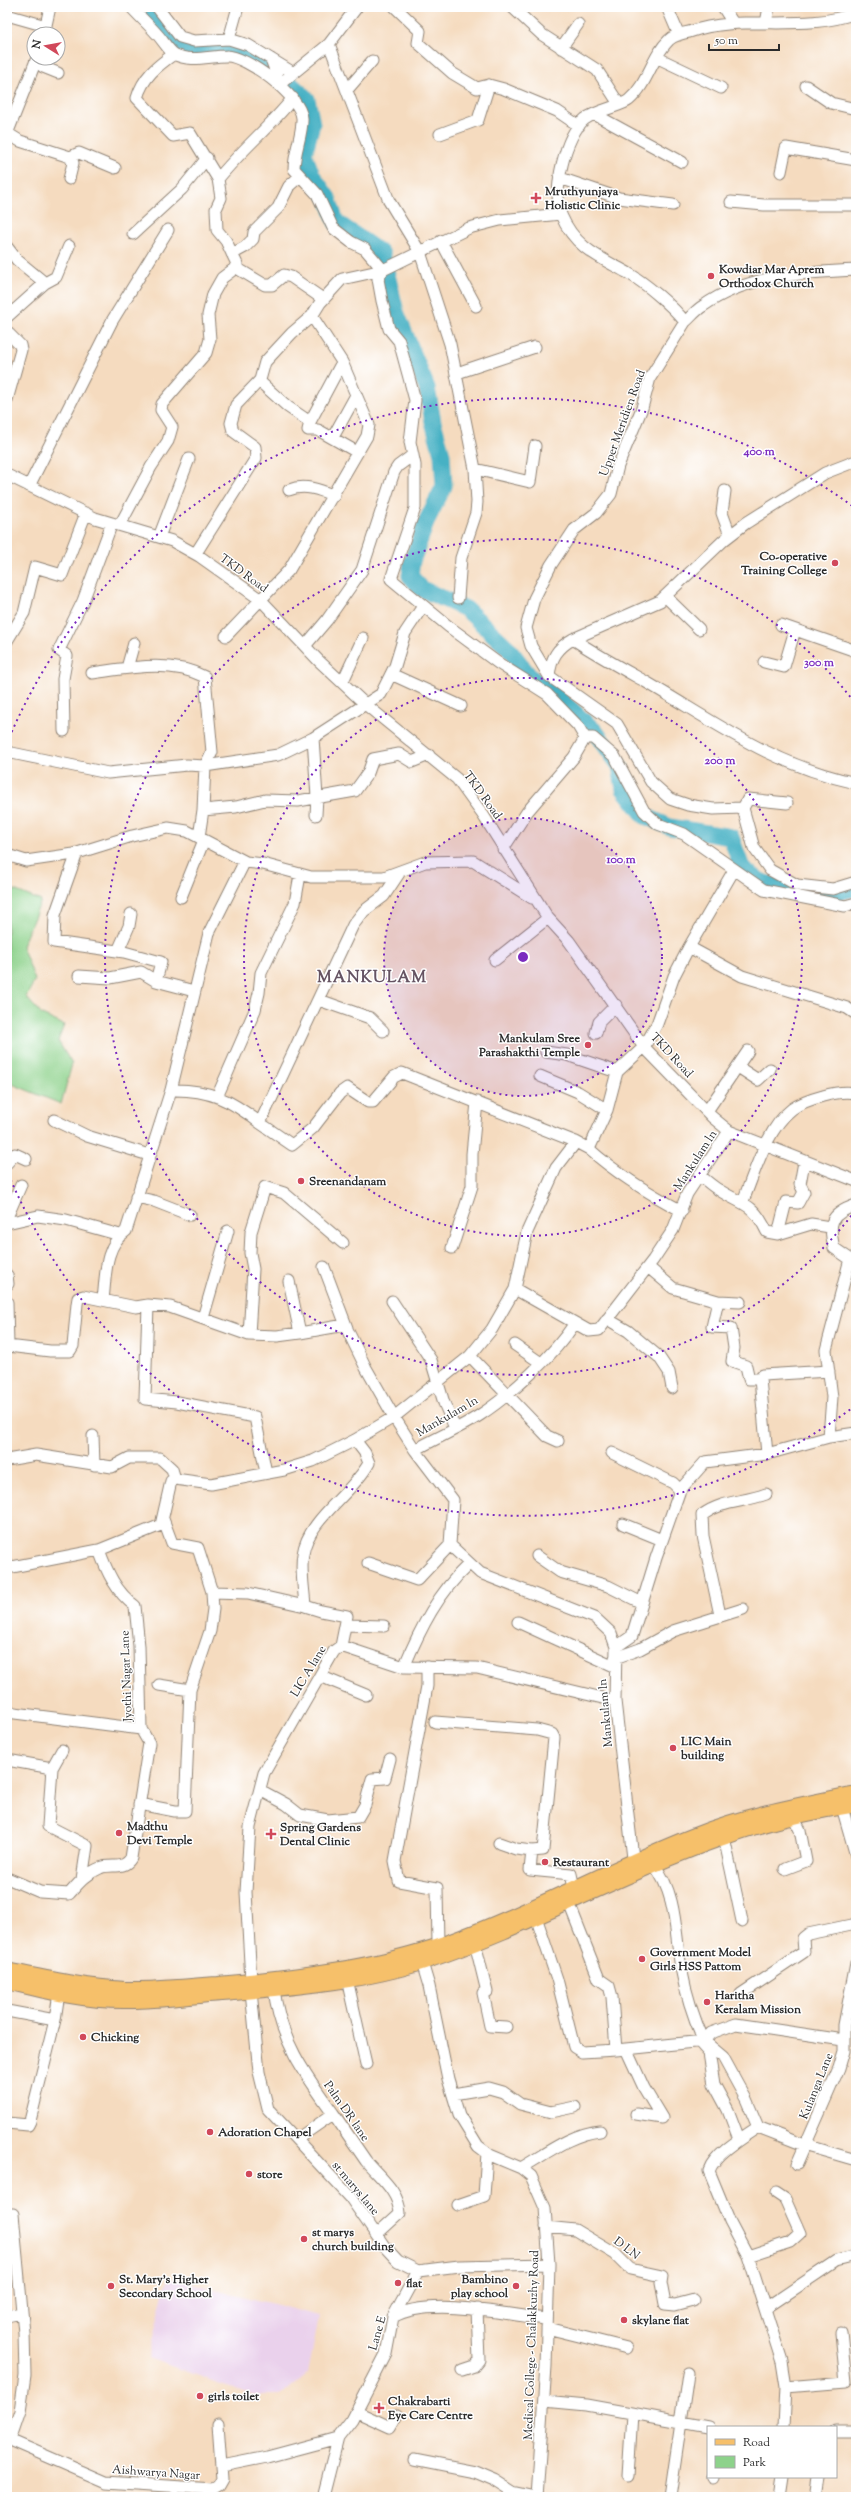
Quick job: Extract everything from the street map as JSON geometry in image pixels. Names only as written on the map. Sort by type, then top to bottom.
[{"type":"main road","points":[[7,1982],[59,1993],[95,1993],[125,1989],[251,1986],[274,1989],[347,1980],[420,1957],[476,1942],[569,1903],[634,1867],[740,1819],[856,1793]]},
{"type":"main road","points":[[251,1986],[343,1968],[420,1957],[438,1945],[491,1925],[574,1888],[634,1867],[654,1865],[724,1837],[794,1818],[849,1806]]},
{"type":"main road","points":[[7,1970],[61,1982],[95,1993]]},
{"type":"street","points":[[46,26],[50,7]]},
{"type":"street","points":[[131,7],[174,54],[187,58],[204,59],[227,56],[239,58],[280,84],[300,107],[302,118],[301,132],[294,153],[294,169],[300,177],[318,194],[333,228],[351,242],[365,248],[388,267]]},
{"type":"street","points":[[157,7],[180,37],[194,41],[229,39],[248,45],[292,72]]},
{"type":"street","points":[[229,39],[238,7]]},
{"type":"street","points":[[280,84],[292,72],[329,44],[357,7]]},
{"type":"street","points":[[395,7],[420,31],[418,43],[452,73],[477,88],[489,85],[557,111],[579,126]]},
{"type":"street","points":[[512,7],[541,34],[597,70],[620,104]]},
{"type":"street","points":[[667,7],[679,35]]},
{"type":"street","points":[[723,7],[732,23]]},
{"type":"street","points":[[766,22],[769,7]]},
{"type":"street","points":[[685,322],[675,311],[629,274],[589,252],[574,235],[561,214],[559,204],[561,166],[570,136],[579,126],[594,114],[628,101],[642,86],[670,39],[679,35],[732,23],[817,23],[856,13]]},
{"type":"street","points":[[7,15],[35,26]]},
{"type":"street","points":[[561,48],[578,24]]},
{"type":"street","points":[[329,44],[389,201],[420,252],[450,344],[457,373],[475,469],[476,513],[461,558],[458,598]]},
{"type":"street","points":[[64,731],[63,679],[67,656],[59,650],[83,601],[116,524],[168,441],[172,427],[161,410],[162,404],[206,353],[210,339],[208,315],[213,294],[222,278],[237,264],[217,230],[216,209],[221,198],[218,179],[207,158],[190,133],[173,136],[137,98],[140,85],[152,70],[174,54]]},
{"type":"street","points":[[658,58],[721,88]]},
{"type":"street","points":[[270,59],[280,84]]},
{"type":"street","points":[[347,90],[372,61]]},
{"type":"street","points":[[33,66],[12,103],[7,134],[70,157],[79,153],[115,168]]},
{"type":"street","points":[[41,66],[58,73]]},
{"type":"street","points":[[440,134],[478,120],[489,85]]},
{"type":"street","points":[[806,86],[831,103],[856,109]]},
{"type":"street","points":[[218,179],[234,160],[274,121],[293,98]]},
{"type":"street","points":[[594,114],[682,162]]},
{"type":"street","points":[[780,172],[786,148],[856,160]]},
{"type":"street","points":[[69,179],[73,163],[70,157]]},
{"type":"street","points":[[133,234],[150,216],[182,189],[207,158]]},
{"type":"street","points":[[232,254],[245,247],[253,239],[254,232],[278,208],[289,186],[300,177]]},
{"type":"street","points":[[560,178],[620,198],[673,205]]},
{"type":"street","points":[[731,202],[771,205],[856,205]]},
{"type":"street","points":[[196,554],[256,458],[255,446],[233,431],[231,423],[236,405],[259,381],[265,362],[292,333],[312,316],[323,299],[342,279],[388,267],[469,228],[500,220],[561,214]]},
{"type":"street","points":[[29,486],[112,320],[168,230]]},
{"type":"street","points":[[441,241],[476,306]]},
{"type":"street","points":[[7,317],[45,283],[56,276],[69,246]]},
{"type":"street","points":[[7,247],[13,252],[17,260],[45,283]]},
{"type":"street","points":[[235,267],[265,285],[272,285],[284,275],[290,277],[323,299]]},
{"type":"street","points":[[388,267],[378,279],[382,301],[390,329],[399,341],[415,400],[410,442],[415,464],[415,508],[391,579],[423,606],[498,664],[547,694],[578,726],[585,738]]},
{"type":"street","name":"Upper Meridien Road","points":[[743,808],[713,809],[688,805],[670,799],[651,782],[617,724],[549,676],[531,646],[526,628],[534,598],[551,564],[574,530],[596,513],[611,494],[618,466],[642,408],[650,378],[685,322],[702,306],[758,279],[780,275],[856,270]]},
{"type":"street","points":[[263,602],[290,570],[334,496],[367,436],[369,425],[355,397],[342,362],[312,316]]},
{"type":"street","points":[[7,332],[20,345],[21,350],[7,400]]},
{"type":"street","points":[[457,373],[535,347]]},
{"type":"street","points":[[342,362],[310,422],[308,430],[318,430],[333,437],[357,452]]},
{"type":"street","points":[[259,381],[288,407],[310,422]]},
{"type":"street","points":[[333,437],[355,397]]},
{"type":"street","points":[[475,469],[530,482],[535,446]]},
{"type":"street","points":[[305,646],[327,620],[362,570],[394,472],[398,466],[413,455]]},
{"type":"street","points":[[159,537],[189,459]]},
{"type":"street","points":[[549,676],[551,662],[559,647],[573,639],[625,618],[666,597],[730,535],[796,490],[825,473],[856,460]]},
{"type":"street","name":"TKD Road","points":[[7,477],[86,513],[159,537],[196,554],[263,602],[305,646],[343,681],[365,704],[430,755],[457,779],[483,815],[503,849],[548,918],[568,941],[616,1005],[644,1047],[707,1111],[729,1131],[804,1162],[856,1181]]},
{"type":"street","points":[[289,490],[299,486],[320,490],[334,496]]},
{"type":"street","points":[[725,491],[722,514],[730,535]]},
{"type":"street","points":[[7,641],[22,620],[35,568],[62,575],[86,513]]},
{"type":"street","points":[[226,636],[303,562]]},
{"type":"street","points":[[666,597],[699,629]]},
{"type":"street","points":[[7,752],[108,773],[187,765],[205,766],[278,754],[313,738],[381,694],[391,674],[405,633],[423,606]]},
{"type":"street","points":[[781,625],[856,651]]},
{"type":"street","points":[[764,662],[784,667],[795,630]]},
{"type":"street","points":[[343,681],[363,638]]},
{"type":"street","points":[[573,639],[614,666],[646,682],[740,739],[787,763],[829,778],[856,783]]},
{"type":"street","points":[[128,668],[134,643]]},
{"type":"street","points":[[92,673],[128,668],[173,666],[193,670],[205,677],[212,752],[205,766],[201,838],[181,897]]},
{"type":"street","points":[[391,674],[461,706]]},
{"type":"street","points":[[313,738],[317,797],[316,815]]},
{"type":"street","points":[[503,849],[527,812],[574,757],[585,738]]},
{"type":"street","points":[[585,738],[593,738],[615,757],[644,812],[658,824],[684,834],[764,890],[845,906],[856,903]]},
{"type":"street","points":[[203,810],[236,807],[265,800],[298,801],[355,791],[368,773],[373,759],[399,754],[412,762],[430,755]]},
{"type":"street","points":[[787,803],[748,799],[743,808],[754,848],[770,870],[797,885],[833,889],[856,882]]},
{"type":"street","points":[[7,855],[26,861],[77,853],[132,836],[168,828],[186,831],[246,862],[263,864],[300,875],[384,877],[425,862],[473,861],[536,900]]},
{"type":"street","points":[[77,853],[55,915],[54,942],[118,952],[161,962],[156,981]]},
{"type":"street","points":[[103,1300],[110,1251],[120,1235],[126,1231],[171,1090],[209,933],[239,872],[246,862]]},
{"type":"street","points":[[589,1149],[607,1110],[616,1072],[644,1047],[657,1024],[674,976],[734,870]]},
{"type":"street","points":[[260,1124],[353,925],[364,911],[384,896],[400,872]]},
{"type":"street","points":[[217,1097],[255,1010],[259,993],[261,973],[295,903],[300,875]]},
{"type":"street","points":[[118,952],[129,926],[131,914]]},
{"type":"street","points":[[496,960],[548,918]]},
{"type":"street","points":[[689,948],[742,976],[847,1008],[856,1014]]},
{"type":"street","points":[[79,976],[110,978],[141,972],[156,981],[194,991]]},
{"type":"street","points":[[319,1000],[370,1018],[383,1032]]},
{"type":"street","points":[[596,1033],[599,1022],[616,1005]]},
{"type":"street","points":[[707,1111],[748,1051]]},
{"type":"street","points":[[546,1052],[567,1055],[616,1072]]},
{"type":"street","points":[[738,1067],[758,1080],[770,1069]]},
{"type":"street","points":[[171,1090],[183,1090],[226,1099],[292,1145],[313,1128],[340,1093],[347,1088],[368,1102],[373,1102],[394,1077],[402,1073],[576,1142],[589,1149],[606,1164],[649,1194],[682,1211]]},
{"type":"street","points":[[540,1076],[578,1092],[607,1110]]},
{"type":"street","points":[[743,1202],[766,1147],[781,1120],[792,1109],[810,1100],[831,1094],[856,1093]]},
{"type":"street","points":[[452,1248],[472,1186],[472,1154],[477,1102]]},
{"type":"street","points":[[54,1120],[87,1136],[149,1155]]},
{"type":"street","name":"Mankulam ln","points":[[634,1867],[615,1701],[615,1657],[612,1633],[595,1618],[480,1573],[469,1564],[450,1545],[453,1500],[415,1450],[480,1415],[542,1363],[562,1343],[575,1323],[595,1332],[648,1267],[673,1230],[682,1211],[687,1194],[729,1131]]},
{"type":"street","points":[[7,1568],[99,1550],[155,1529],[161,1525],[171,1481],[175,1479],[211,1484],[284,1470],[313,1460],[355,1440],[394,1417],[470,1356],[492,1329],[515,1289],[527,1232],[556,1168],[576,1142]]},
{"type":"street","points":[[7,1162],[15,1154],[26,1159]]},
{"type":"street","points":[[778,1234],[786,1202],[798,1203],[804,1192],[800,1184],[804,1162]]},
{"type":"street","points":[[699,1176],[720,1191],[743,1202],[760,1216],[767,1232],[778,1234],[811,1224],[830,1227]]},
{"type":"street","points":[[21,1185],[8,1214],[8,1223],[38,1216],[66,1220],[120,1235]]},
{"type":"street","points":[[249,1335],[253,1270],[250,1253],[251,1232],[265,1187],[284,1193],[343,1243]]},
{"type":"street","points":[[136,1197],[154,1201],[190,1215]]},
{"type":"street","points":[[829,1436],[832,1397],[826,1350],[850,1259],[834,1248],[830,1227],[834,1216],[842,1210],[856,1205]]},
{"type":"street","points":[[203,1318],[228,1231]]},
{"type":"street","points":[[324,1267],[347,1328],[366,1368],[415,1450]]},
{"type":"street","points":[[648,1267],[673,1288],[718,1301],[740,1302]]},
{"type":"street","points":[[290,1281],[300,1333]]},
{"type":"street","points":[[515,1289],[575,1323]]},
{"type":"street","points":[[7,1302],[8,1346],[63,1352],[70,1351],[73,1346],[78,1298],[83,1296],[136,1307],[148,1305],[170,1307],[249,1335],[300,1333],[341,1324],[347,1328]]},
{"type":"street","points":[[392,1301],[430,1360],[455,1428]]},
{"type":"street","points":[[718,1301],[712,1327],[731,1328],[734,1348],[732,1361],[746,1366],[749,1379],[760,1379],[763,1375],[771,1374],[829,1371]]},
{"type":"street","points":[[148,1305],[145,1399],[177,1402],[255,1417],[266,1474]]},
{"type":"street","points":[[607,1319],[628,1331],[658,1358],[669,1372],[672,1388]]},
{"type":"street","points":[[516,1346],[542,1363]]},
{"type":"street","points":[[470,1356],[505,1395],[547,1436],[558,1441]]},
{"type":"street","points":[[760,1379],[767,1454]]},
{"type":"street","points":[[615,1657],[632,1636],[662,1540],[680,1490],[705,1462],[767,1454],[829,1436],[856,1433]]},
{"type":"street","points":[[93,1436],[94,1465]]},
{"type":"street","points":[[305,1606],[303,1553],[309,1538],[332,1508],[361,1478],[369,1463],[365,1453],[355,1440]]},
{"type":"street","points":[[612,1453],[673,1483],[680,1490]]},
{"type":"street","points":[[7,1460],[36,1455],[112,1467],[130,1458],[160,1458],[172,1469],[175,1479]]},
{"type":"street","points":[[720,1616],[703,1536],[702,1515],[716,1505],[752,1499],[766,1494]]},
{"type":"street","points":[[139,1804],[176,1812],[185,1810],[190,1690],[210,1631],[212,1592],[198,1548],[172,1543],[163,1519]]},
{"type":"street","points":[[623,1524],[662,1540]]},
{"type":"street","points":[[368,1563],[417,1580],[450,1545]]},
{"type":"street","name":"Jyothi Nagar Lane","points":[[7,1878],[40,1892],[69,1894],[82,1879],[101,1867],[116,1867],[129,1862],[131,1858],[148,1743],[141,1729],[139,1646],[136,1606],[125,1598],[108,1574],[99,1550]]},
{"type":"street","points":[[537,1556],[560,1572],[608,1586],[642,1603]]},
{"type":"street","points":[[404,1666],[434,1604],[452,1580],[469,1564]]},
{"type":"street","points":[[212,1592],[248,1593],[347,1616],[341,1646]]},
{"type":"street","points":[[518,1622],[615,1657],[640,1649],[673,1631],[743,1609]]},
{"type":"street","points":[[346,1625],[384,1626]]},
{"type":"street","name":"LIC A lane","points":[[251,1986],[247,1854],[250,1827],[264,1773],[334,1651],[341,1646],[404,1666],[477,1668],[615,1701]]},
{"type":"street","points":[[427,1667],[427,1686],[396,1861],[399,1881],[437,1888],[438,1945]]},
{"type":"street","points":[[320,1676],[366,1695]]},
{"type":"street","points":[[159,1686],[190,1690]]},
{"type":"street","points":[[7,1712],[141,1729]]},
{"type":"street","points":[[434,1722],[537,1730],[552,1734],[554,1738],[543,1850],[532,1851],[516,1849],[499,1843]]},
{"type":"street","points":[[62,1750],[52,1768],[48,1826],[87,1846],[82,1879]]},
{"type":"street","points":[[260,1790],[286,1804],[300,1815],[328,1820],[358,1817],[365,1805],[372,1779],[385,1778],[390,1759]]},
{"type":"street","points":[[7,1760],[52,1768]]},
{"type":"street","points":[[849,1806],[856,1856]]},
{"type":"street","points":[[785,1869],[806,1861],[800,1830],[794,1818]]},
{"type":"street","points":[[724,1837],[742,1921]]},
{"type":"street","points":[[532,1851],[530,1870],[571,1874],[574,1888]]},
{"type":"street","points":[[654,1865],[663,1876],[670,1896],[681,1968],[691,2013],[701,2041],[709,2053],[714,2084],[728,2110],[740,2139]]},
{"type":"street","points":[[569,1903],[598,1979],[609,1986],[621,2050],[662,2118],[636,2114]]},
{"type":"street","points":[[536,1917],[557,1979],[574,2047],[582,2052],[621,2050],[701,2041],[711,2033],[736,2024],[843,2040]]},
{"type":"street","points":[[740,1994],[788,1961],[801,1956],[804,1952],[803,1938],[808,1934],[856,1924]]},
{"type":"street","points":[[476,1942],[487,1992],[483,1993],[490,2026],[506,2027]]},
{"type":"street","name":"Medical College - Chalakkuzhy Road","points":[[420,1957],[453,2094],[461,2120],[478,2146],[486,2153],[521,2168],[530,2176],[545,2208],[549,2264],[544,2401],[536,2497]]},
{"type":"street","name":"Kulanga Lane","points":[[797,2164],[804,2145],[839,2068],[844,2051],[843,2040],[850,1985],[856,1963]]},
{"type":"street","points":[[347,1980],[366,2064]]},
{"type":"street","name":"st marys lane","points":[[251,1986],[259,2072],[268,2109],[297,2138],[350,2197],[384,2246],[398,2260],[418,2271]]},
{"type":"street","name":"Palm DR lane","points":[[274,1989],[278,2016],[290,2050],[334,2114],[400,2204],[400,2213],[377,2234]]},
{"type":"street","points":[[7,2123],[28,2125],[55,2020],[59,1993]]},
{"type":"street","points":[[8,2013],[55,2020]]},
{"type":"street","points":[[701,2041],[723,2058],[746,2099],[758,2127],[804,2145],[856,2160]]},
{"type":"street","points":[[453,2094],[489,2088],[503,2092],[520,2104],[551,2112],[575,2107]]},
{"type":"street","points":[[297,2138],[334,2114]]},
{"type":"street","points":[[758,2127],[740,2139],[711,2164],[709,2171],[730,2222],[748,2256],[766,2308],[782,2362],[786,2387],[784,2426]]},
{"type":"street","points":[[521,2168],[571,2138],[585,2133],[600,2131]]},
{"type":"street","points":[[458,2205],[484,2196],[486,2153]]},
{"type":"street","points":[[748,2256],[790,2242],[800,2233],[785,2200],[776,2193]]},
{"type":"street","points":[[7,2214],[13,2214],[24,2333],[25,2375],[20,2411],[8,2440]]},
{"type":"street","name":"D LN","points":[[546,2228],[575,2230],[615,2254],[630,2269],[662,2276],[661,2283],[665,2304],[675,2305],[694,2300]]},
{"type":"street","points":[[766,2308],[836,2261],[856,2256]]},
{"type":"street","points":[[393,2317],[418,2271],[459,2266],[549,2264]]},
{"type":"street","name":"Lane E","points":[[323,2497],[338,2438],[357,2412],[386,2354],[393,2317],[399,2313],[436,2308],[477,2309],[547,2324],[627,2348]]},
{"type":"street","points":[[462,2370],[474,2366],[478,2360],[477,2309]]},
{"type":"street","points":[[7,2316],[21,2313]]},
{"type":"street","points":[[786,2387],[846,2382],[841,2333]]},
{"type":"street","points":[[670,2497],[688,2374]]},
{"type":"street","points":[[544,2401],[587,2405],[707,2427]]},
{"type":"street","points":[[357,2412],[390,2427],[397,2415]]},
{"type":"street","points":[[628,2476],[632,2414]]},
{"type":"street","name":"Aishwarya Nagar","points":[[8,2440],[106,2482],[213,2489],[218,2486],[222,2479],[218,2424]]},
{"type":"street","points":[[837,2432],[856,2432]]},
{"type":"street","points":[[222,2466],[267,2457],[338,2438]]},
{"type":"street","points":[[414,2460],[475,2472],[494,2480],[513,2492],[536,2497]]},
{"type":"street","points":[[778,2497],[781,2478]]},
{"type":"street","points":[[815,2491],[817,2478]]},
{"type":"shaded area","points":[[168,2277],[319,2316],[308,2374],[283,2395],[253,2395],[148,2358]]},
{"type":"green space","points":[[7,887],[41,901],[22,946],[35,980],[26,997],[42,1015],[64,1025],[58,1041],[72,1064],[61,1104],[7,1082]]},
{"type":"waterway","points":[[146,7],[186,50],[214,47],[242,50],[274,69],[307,99],[312,124],[304,154],[312,175],[328,198],[336,222],[382,254],[396,312],[427,388],[433,422],[442,454],[444,486],[427,520],[412,561],[410,576],[422,589],[466,609],[508,648],[530,677],[552,692],[595,731],[620,766],[624,789],[645,816],[670,827],[731,837],[742,868],[760,881],[789,890],[820,896],[856,888]]},
{"type":"place","name":"Mruthyunjaya Holistic Clinic","points":[[536,198]]},
{"type":"place","name":"Kowdiar Mar Aprem Orthodox Church","points":[[711,276]]},
{"type":"place","name":"Co-operative Training College","points":[[835,563]]},
{"type":"place","name":"Mankulam Sree Parashakthi Temple","points":[[588,1045]]},
{"type":"place","name":"Sreenandanam","points":[[301,1181]]},
{"type":"place","name":"LIC Main building","points":[[673,1748]]},
{"type":"place","name":"Madthu Devi Temple","points":[[119,1833]]},
{"type":"place","name":"Spring Gardens Dental Clinic","points":[[271,1834]]},
{"type":"place","name":"Restaurant","points":[[545,1862]]},
{"type":"place","name":"Government Model Girls HSS Pattom","points":[[642,1959]]},
{"type":"place","name":"Haritha Keralam Mission","points":[[707,2002]]},
{"type":"place","name":"Chicking","points":[[83,2037]]},
{"type":"place","name":"Adoration Chapel","points":[[210,2132]]},
{"type":"place","name":"store","points":[[249,2174]]},
{"type":"place","name":"st marys church building","points":[[304,2239]]},
{"type":"place","name":"flat","points":[[398,2283]]},
{"type":"place","name":"St. Mary's Higher Secondary School","points":[[111,2286]]},
{"type":"place","name":"Bambino play school","points":[[516,2286]]},
{"type":"place","name":"skylane flat","points":[[624,2320]]},
{"type":"place","name":"girls toilet","points":[[200,2396]]},
{"type":"place","name":"Chakrabarti Eye Care Centre","points":[[379,2408]]},
{"type":"district","name":"MANKULAM","points":[[372,976]]}]
